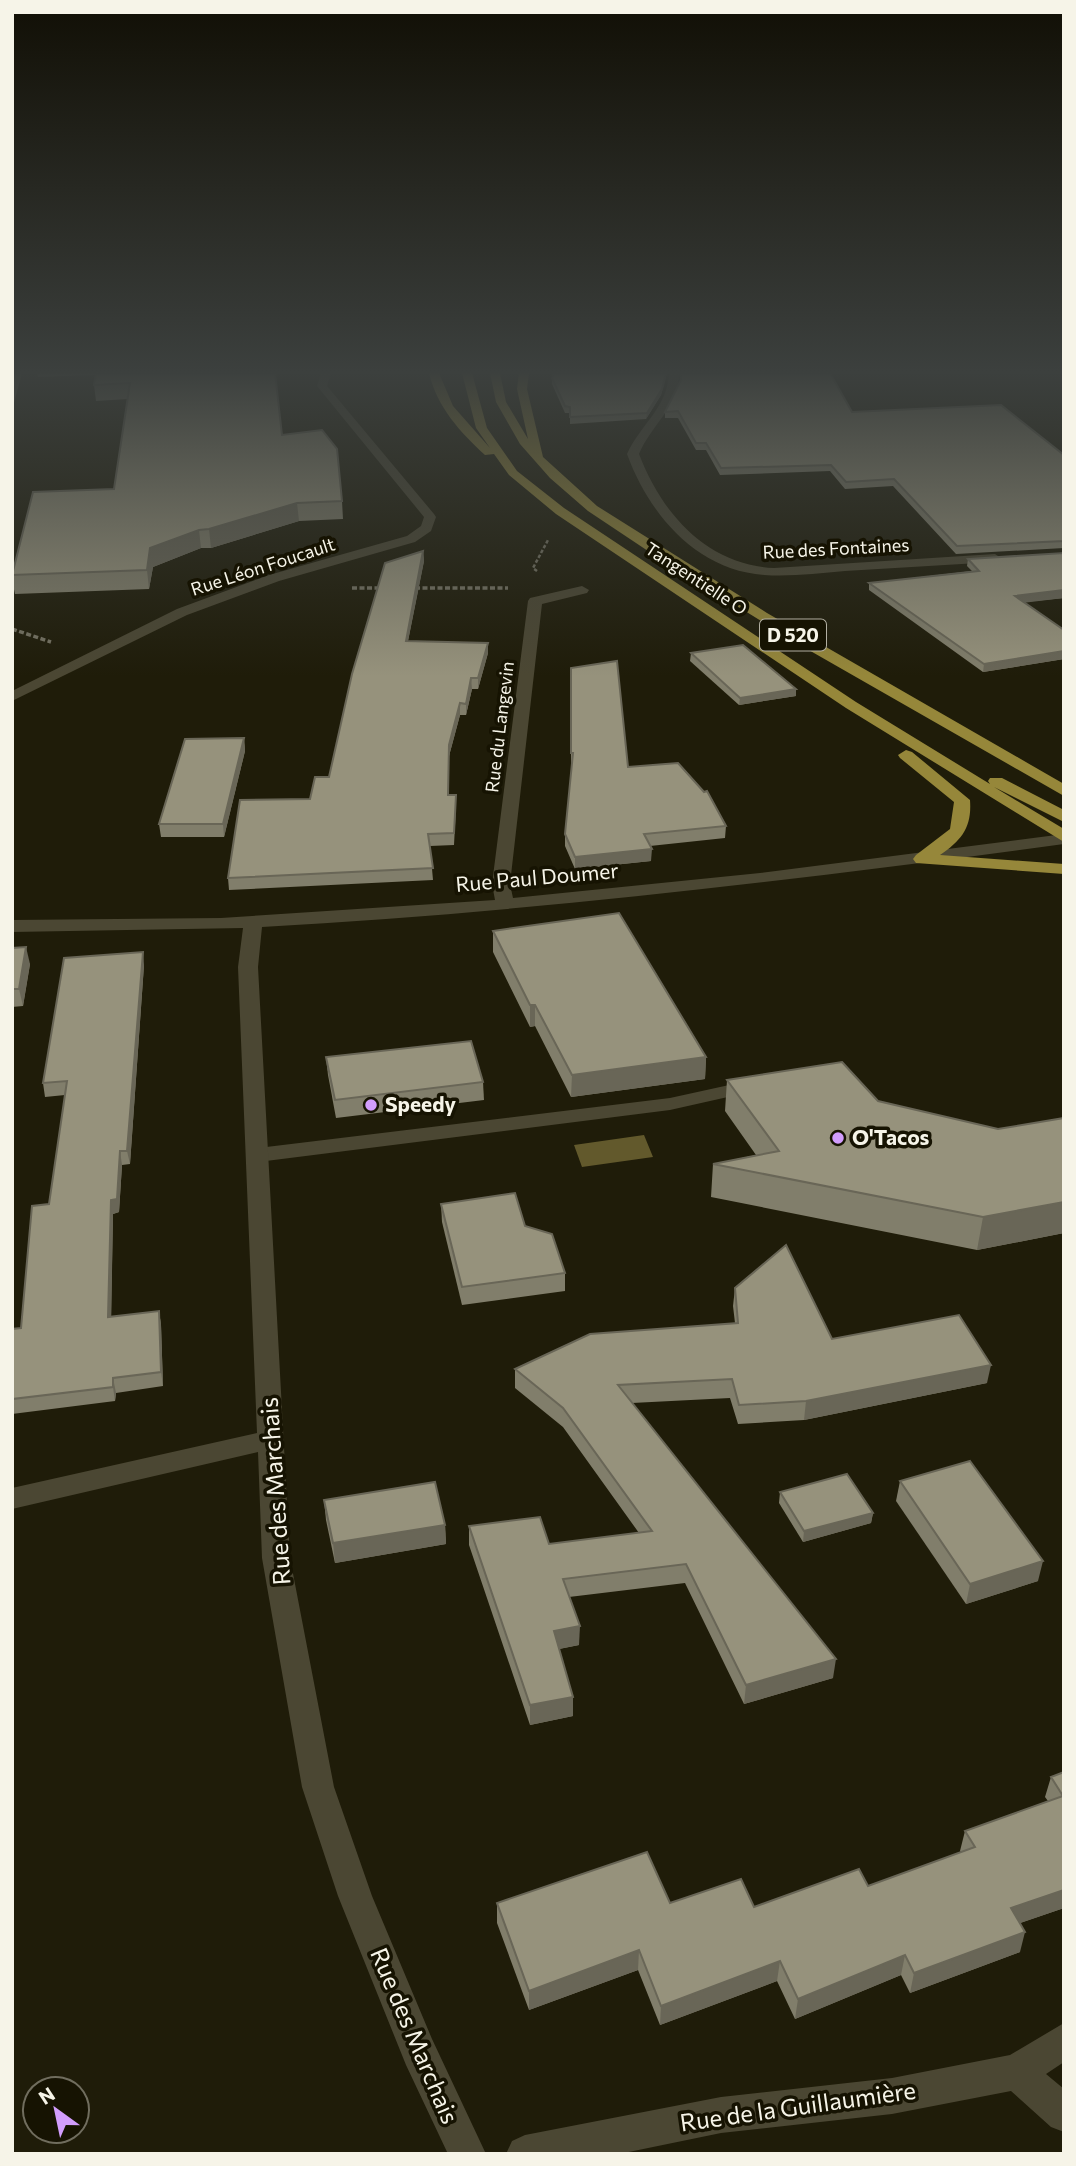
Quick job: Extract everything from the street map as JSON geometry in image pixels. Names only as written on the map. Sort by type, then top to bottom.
[{"type":"main road","name":"Tangentielle O","points":[[514,474],[606,543],[851,705],[1064,838]]},
{"type":"main road","name":"Tangentielle O","points":[[553,474],[638,539],[810,645],[1064,791]]},
{"type":"main road","name":"D 520","points":[[771,651],[792,671],[945,784],[962,800],[965,818],[957,834],[922,859]]},
{"type":"main road","name":"D 520","points":[[851,705],[897,724],[1037,805],[1064,817]]},
{"type":"main road","points":[[979,742],[1064,776]]},
{"type":"main road","points":[[922,859],[1064,869]]},
{"type":"street","name":"Rue Léon Foucault","points":[[12,697],[91,655],[182,612],[274,578],[411,539],[427,528],[430,517],[395,474]]},
{"type":"street","name":"Rue des Fontaines","points":[[641,474],[646,486],[669,519],[687,538],[727,562],[766,571],[1009,558]]},
{"type":"street","name":"Rue du Langevin","points":[[505,905],[501,884],[535,601],[582,590]]},
{"type":"street","name":"Rue Paul Doumer","points":[[12,926],[253,922],[505,905],[922,859],[1064,838]]},
{"type":"street","name":"Rue des Marchais","points":[[253,922],[248,967],[276,1558],[318,1787],[355,1896],[419,2052],[467,2154]]},
{"type":"street","points":[[258,1155],[670,1104],[776,1081]]},
{"type":"street","points":[[12,1499],[272,1439]]},
{"type":"street","name":"Rue de la Guillaumière","points":[[525,2154],[721,2115],[892,2096],[1017,2072],[1064,2041]]},
{"type":"street","points":[[1017,2072],[1064,2114]]},
{"type":"path","points":[[541,573],[533,568],[553,531]]},
{"type":"path","points":[[345,588],[385,588]]},
{"type":"path","points":[[411,588],[517,588]]},
{"type":"shaded area","points":[[644,1135],[653,1157],[582,1167],[574,1145]]},
{"type":"building","points":[[116,474],[339,474],[342,501],[297,503],[199,530],[150,548],[147,570],[12,575],[33,492],[114,489]]},
{"type":"building","points":[[839,474],[1064,474],[1064,541],[957,546],[894,479],[846,482]]},
{"type":"building","points":[[423,551],[406,641],[488,643],[478,678],[471,678],[466,704],[460,703],[449,745],[448,795],[456,795],[454,833],[428,834],[433,868],[228,878],[240,800],[310,799],[315,777],[329,777],[352,674],[385,563]]},
{"type":"building","points":[[1064,553],[1064,590],[1015,596],[1064,630],[1064,651],[984,664],[869,583],[979,571],[968,559]]},
{"type":"building","points":[[743,645],[796,689],[740,698],[691,653]]},
{"type":"building","points":[[617,661],[628,767],[678,763],[704,792],[707,791],[726,826],[644,834],[652,849],[575,857],[565,834],[573,753],[571,668]]},
{"type":"building","points":[[244,738],[223,824],[159,824],[185,739]]},
{"type":"building","points":[[619,913],[706,1057],[572,1075],[535,1005],[530,1005],[493,931]]},
{"type":"building","points":[[26,947],[19,989],[12,989],[12,948]]},
{"type":"building","points":[[143,952],[127,1151],[120,1151],[117,1199],[111,1200],[108,1317],[159,1311],[161,1372],[113,1378],[113,1387],[12,1399],[12,1329],[21,1328],[32,1206],[49,1204],[67,1081],[43,1083],[64,958]]},
{"type":"building","points":[[471,1041],[483,1082],[335,1100],[326,1057]]},
{"type":"building","points":[[842,1062],[878,1101],[998,1129],[1064,1118],[1064,1202],[983,1217],[713,1164],[779,1151],[727,1080]]},
{"type":"building","points":[[515,1193],[525,1226],[552,1234],[565,1273],[462,1287],[441,1204]]},
{"type":"building","points":[[786,1245],[832,1339],[959,1315],[991,1365],[806,1401],[739,1405],[732,1379],[618,1385],[836,1659],[746,1685],[686,1564],[563,1579],[580,1626],[554,1631],[573,1697],[530,1705],[469,1526],[540,1517],[549,1544],[652,1531],[563,1408],[515,1369],[590,1334],[738,1323],[735,1288]]},
{"type":"building","points":[[970,1461],[1043,1561],[970,1584],[900,1481]]},
{"type":"building","points":[[847,1474],[873,1513],[804,1531],[780,1492]]},
{"type":"building","points":[[435,1482],[445,1525],[333,1543],[324,1500]]},
{"type":"building","points":[[1064,1772],[1064,1890],[1011,1908],[1025,1932],[914,1973],[905,1955],[798,1999],[780,1961],[661,2006],[639,1950],[529,1991],[497,1903],[647,1852],[670,1903],[741,1879],[754,1907],[859,1869],[868,1886],[975,1847],[965,1831],[1063,1796],[1051,1777]]},
{"type":"place","name":"Speedy","points":[[371,1105]]},
{"type":"place","name":"O'Tacos","points":[[838,1138]]}]
